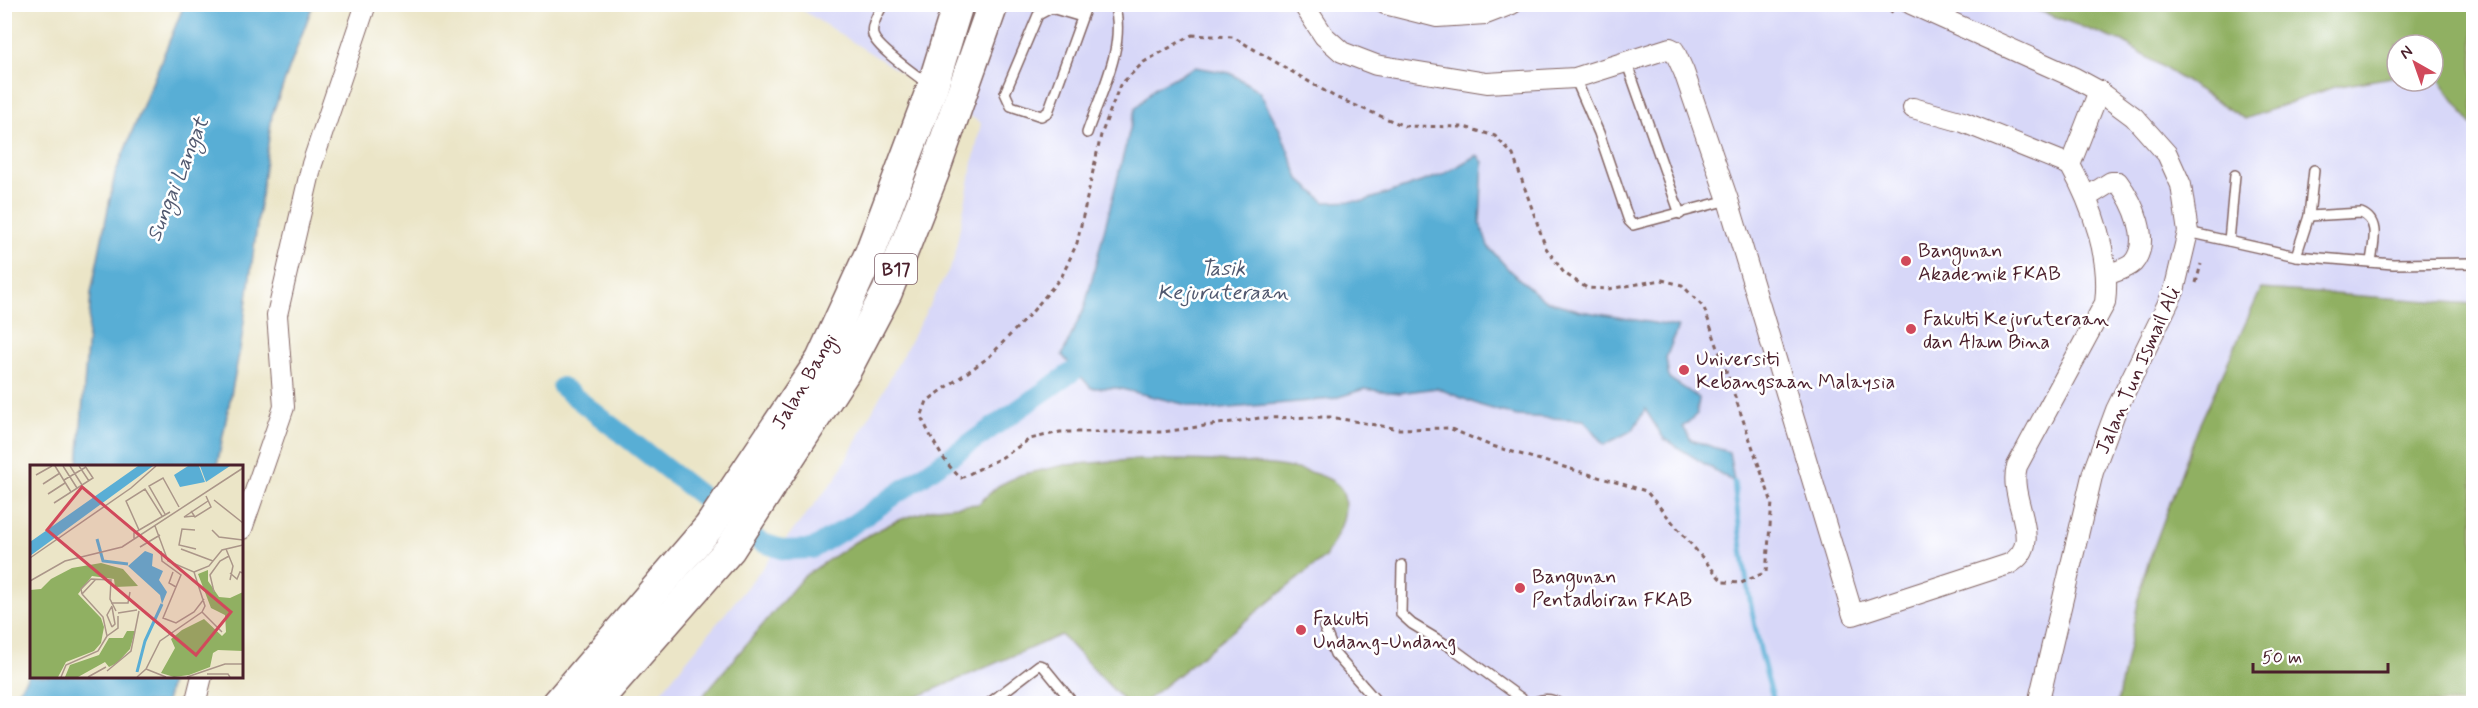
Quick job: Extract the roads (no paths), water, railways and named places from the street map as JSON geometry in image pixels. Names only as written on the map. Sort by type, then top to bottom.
[{"type":"main road","name":"Jalan Bangi","points":[[594,704],[730,549],[743,504],[821,360],[870,254],[932,88],[958,4]]},
{"type":"main road","name":"Jalan Bangi","points":[[557,704],[709,527],[743,504],[846,370],[886,292],[934,172],[993,4]]},
{"type":"street","points":[[243,526],[284,407],[277,315],[312,164],[366,4]]},
{"type":"street","points":[[1303,4],[1324,36],[1342,52],[1376,65],[1487,83],[1575,78],[1670,48],[1677,55],[1728,200],[1853,615],[2018,560],[2027,540],[2014,479],[2017,465],[2105,303],[2106,275],[2087,197],[2070,165],[1963,122],[1913,108]]},
{"type":"street","points":[[1385,4],[1437,17],[1486,14],[1512,4]]},
{"type":"street","name":"Jalan Tun Ismail Ali","points":[[1911,4],[2098,91],[2134,117],[2167,154],[2181,185],[2188,232],[2174,291],[2116,410],[2093,472],[2038,704]]},
{"type":"street","points":[[2070,165],[2098,91]]},
{"type":"street","points":[[2087,197],[2111,182],[2118,182],[2128,195],[2142,236],[2139,253],[2131,265],[2106,275]]},
{"type":"street","points":[[195,704],[202,678]]},
{"type":"lane","points":[[883,4],[873,24],[873,35],[879,45],[932,88]]},
{"type":"lane","points":[[1082,17],[1051,8],[1038,15],[1005,93],[1011,106],[1041,116],[1048,112],[1087,4]]},
{"type":"lane","points":[[1087,134],[1116,46],[1118,19],[1114,4]]},
{"type":"lane","points":[[1626,61],[1680,214]]},
{"type":"lane","points":[[1575,78],[1599,133],[1629,221],[1633,225],[1728,200]]},
{"type":"lane","points":[[2296,256],[2309,216],[2314,170]]},
{"type":"lane","points":[[2229,241],[2235,175]]},
{"type":"lane","points":[[2309,216],[2361,213],[2368,216],[2374,228],[2371,262]]},
{"type":"lane","points":[[2188,232],[2296,256],[2371,262],[2474,263]]},
{"type":"lane","points":[[1402,565],[1401,614],[1412,624],[1455,650],[1530,704],[1542,699],[1560,704]]},
{"type":"lane","points":[[1324,627],[1335,654],[1379,704]]},
{"type":"lane","points":[[988,704],[1039,665],[1043,666],[1074,704]]},
{"type":"water","name":"Sungai Langat","points":[[184,5],[313,5],[272,115],[241,344],[217,465],[78,465],[91,293],[115,174]]},
{"type":"water","name":"Tasik Kejuruteraan","points":[[1195,67],[1230,73],[1259,91],[1280,130],[1299,179],[1325,202],[1364,201],[1442,175],[1477,155],[1483,162],[1480,223],[1488,246],[1510,271],[1544,300],[1581,311],[1678,327],[1666,358],[1669,378],[1699,398],[1697,414],[1683,427],[1691,440],[1729,452],[1734,482],[1664,439],[1645,409],[1633,430],[1604,445],[1584,420],[1517,416],[1479,405],[1437,388],[1399,393],[1364,389],[1332,399],[1208,410],[1117,388],[1091,388],[1062,355],[1085,306],[1135,109],[1154,88]]},
{"type":"water","points":[[30,673],[30,678],[172,678],[166,703],[10,703]]},
{"type":"waterway","points":[[562,387],[760,542],[785,550],[812,549],[855,523],[1075,370]]},
{"type":"waterway","points":[[1734,482],[1749,594],[1760,649],[1775,704]]},
{"type":"place","name":"Bangunan Akademik FKAB","points":[[1906,261]]},
{"type":"place","name":"Fakulti Kejuruteraan dan Alam Bina","points":[[1911,329]]},
{"type":"place","name":"Universiti Kebangsaan Malaysia","points":[[1684,370]]},
{"type":"place","name":"Bangunan Pentadbiran FKAB","points":[[1520,588]]},
{"type":"place","name":"Fakulti Undang-Undang","points":[[1301,630]]}]
